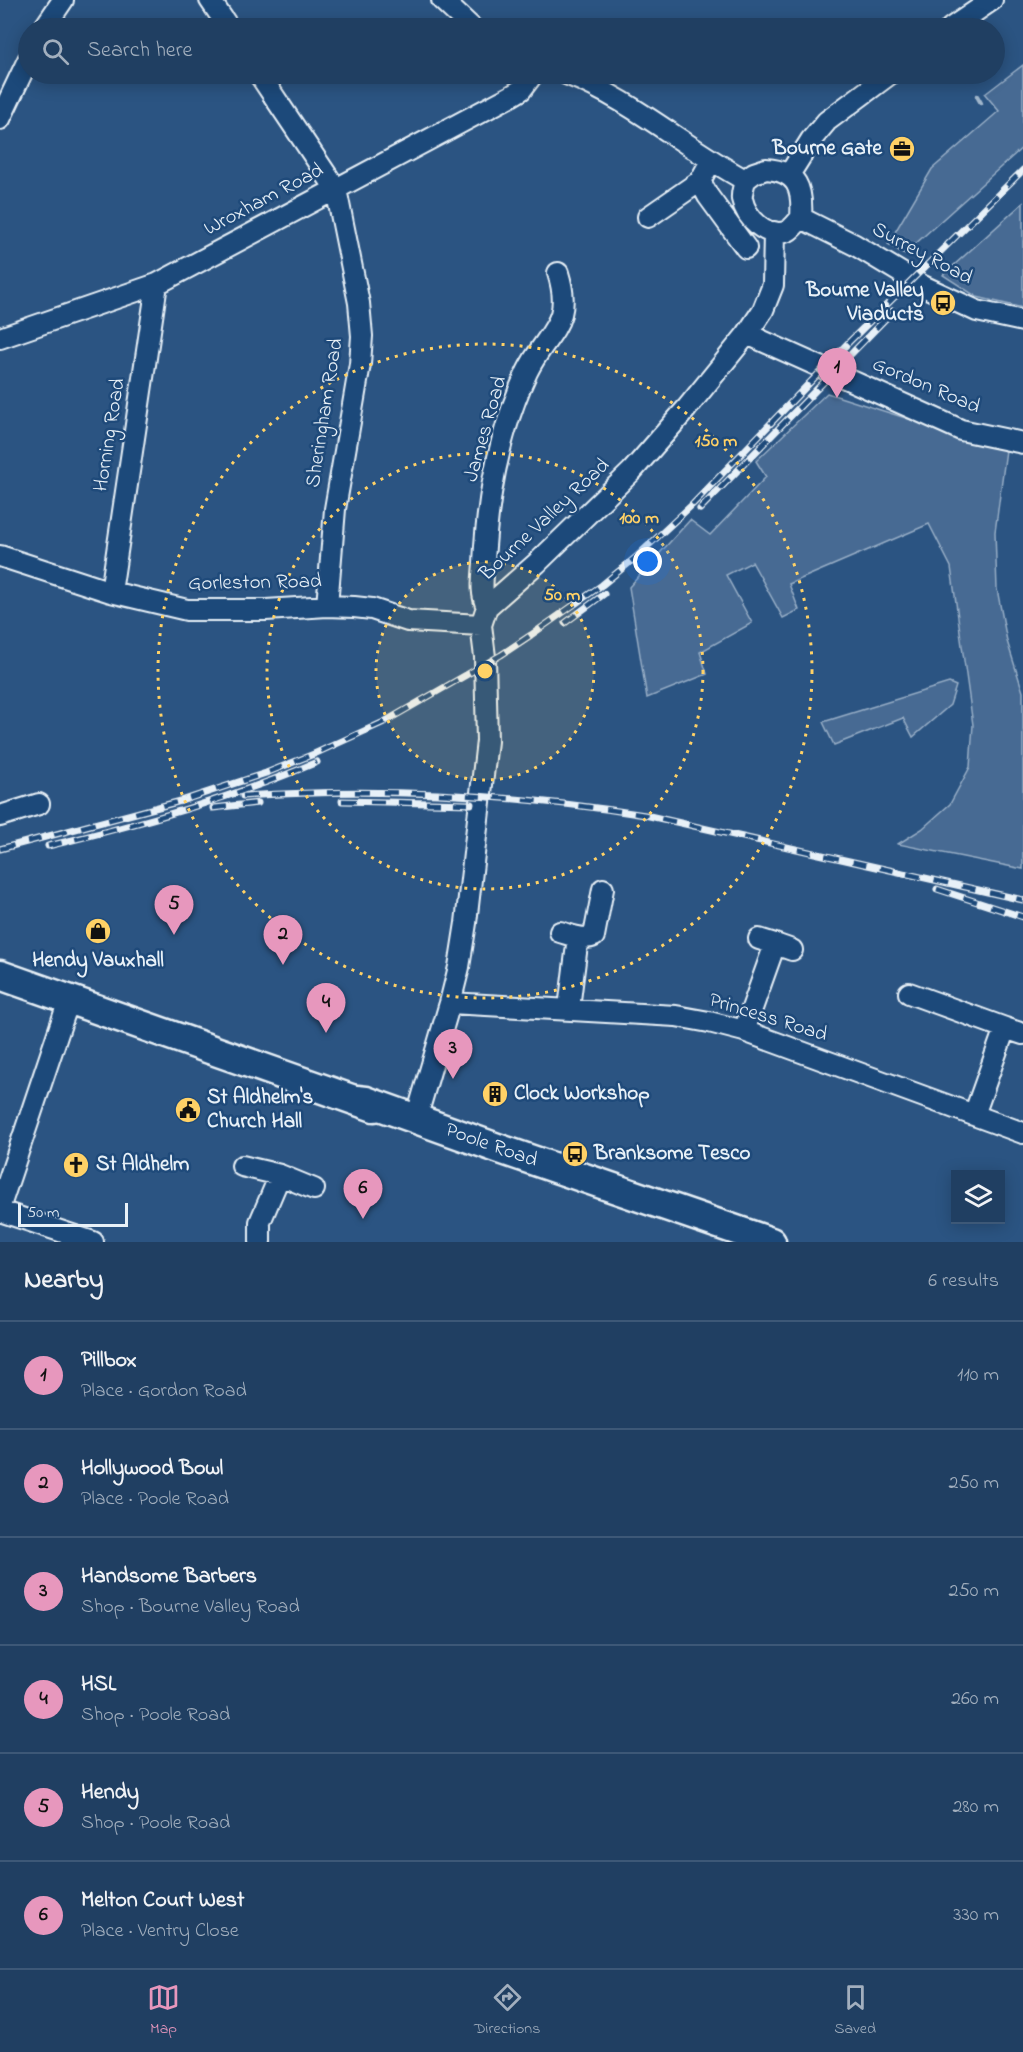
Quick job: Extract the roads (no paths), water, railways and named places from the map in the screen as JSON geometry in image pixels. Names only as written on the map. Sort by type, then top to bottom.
[{"type":"highway","name":"Poole Road","points":[[0,975],[771,1242]]},
{"type":"street","points":[[51,18],[63,0]]},
{"type":"street","points":[[210,0],[222,18]]},
{"type":"street","points":[[442,0],[461,18]]},
{"type":"street","points":[[966,18],[992,0]]},
{"type":"street","points":[[0,119],[18,81]]},
{"type":"street","name":"Sheringham Road","points":[[266,84],[336,189],[359,303],[362,336],[360,364],[335,509],[327,606]]},
{"type":"street","name":"Wroxham Road","points":[[0,338],[157,284],[511,96],[521,90],[525,84]]},
{"type":"street","points":[[591,84],[642,114],[711,161],[745,180]]},
{"type":"street","points":[[789,175],[811,140],[827,121],[877,84]]},
{"type":"street","points":[[648,217],[700,181],[711,161]]},
{"type":"street","points":[[766,169],[777,170],[789,175],[801,193],[801,218],[787,231],[774,232],[761,228],[743,203],[745,180],[754,173],[766,169]]},
{"type":"street","points":[[700,181],[708,196],[746,248]]},
{"type":"street","name":"Surrey Road","points":[[801,218],[855,245],[923,286],[977,310],[1023,321]]},
{"type":"street","name":"Bourne Valley Road","points":[[484,616],[632,471],[747,334],[763,310],[772,285],[774,232]]},
{"type":"street","name":"James Road","points":[[484,616],[482,597],[485,540],[496,466],[528,370],[555,328],[564,309],[563,288],[558,273]]},
{"type":"street","name":"Horning Road","points":[[111,592],[157,284]]},
{"type":"street","name":"Gordon Road","points":[[747,334],[962,430],[1023,443]]},
{"type":"street","name":"Gorleston Road","points":[[0,556],[111,592],[187,610],[266,610],[327,606],[372,609],[408,621],[424,623],[484,616]]},
{"type":"street","points":[[402,1114],[432,1062],[459,967],[487,741],[484,616]]},
{"type":"street","points":[[0,816],[39,804]]},
{"type":"street","points":[[569,1008],[569,935],[590,938],[594,936],[603,889]]},
{"type":"street","points":[[744,1032],[775,944]]},
{"type":"street","points":[[909,993],[1014,1031],[974,1115]]},
{"type":"street","points":[[0,1206],[69,1000]]},
{"type":"street","name":"Princess Road","points":[[450,1003],[569,1008],[676,1016],[708,1022],[744,1032],[1023,1133]]},
{"type":"street","points":[[242,1166],[280,1176],[314,1189]]},
{"type":"street","points":[[260,1242],[260,1222],[280,1176]]},
{"type":"street","points":[[0,1211],[93,1242]]},
{"type":"waterway","points":[[977,96],[981,103]]},
{"type":"railway","points":[[0,849],[181,801],[266,773],[384,722],[501,655],[602,585],[635,558],[693,504],[849,342],[1023,170]]},
{"type":"railway","points":[[700,509],[893,311]]},
{"type":"railway","points":[[565,623],[604,594]]},
{"type":"railway","points":[[48,846],[184,810],[251,788],[317,762]]},
{"type":"railway","points":[[243,796],[344,792],[444,794],[595,808],[645,815],[1023,900]]},
{"type":"railway","points":[[342,801],[471,804]]},
{"type":"railway","points":[[213,808],[258,803]]},
{"type":"railway","points":[[937,889],[1023,917]]},
{"type":"place","name":"Bourne Gate","points":[[902,149]]},
{"type":"place","name":"Bourne Valley Viaducts","points":[[943,303]]},
{"type":"place","name":"Pillbox","points":[[837,398]]},
{"type":"place","name":"Hendy Vauxhall","points":[[98,931]]},
{"type":"place","name":"Hendy","points":[[174,935]]},
{"type":"place","name":"Hollywood Bowl","points":[[283,965]]},
{"type":"place","name":"HSL","points":[[326,1033]]},
{"type":"place","name":"Handsome Barbers","points":[[453,1079]]},
{"type":"place","name":"Clock Workshop","points":[[495,1094]]},
{"type":"place","name":"St Aldhelm's Church Hall","points":[[188,1110]]},
{"type":"place","name":"Branksome Tesco","points":[[575,1154]]},
{"type":"place","name":"St Aldhelm","points":[[76,1165]]},
{"type":"place","name":"Melton Court West","points":[[363,1219]]}]
